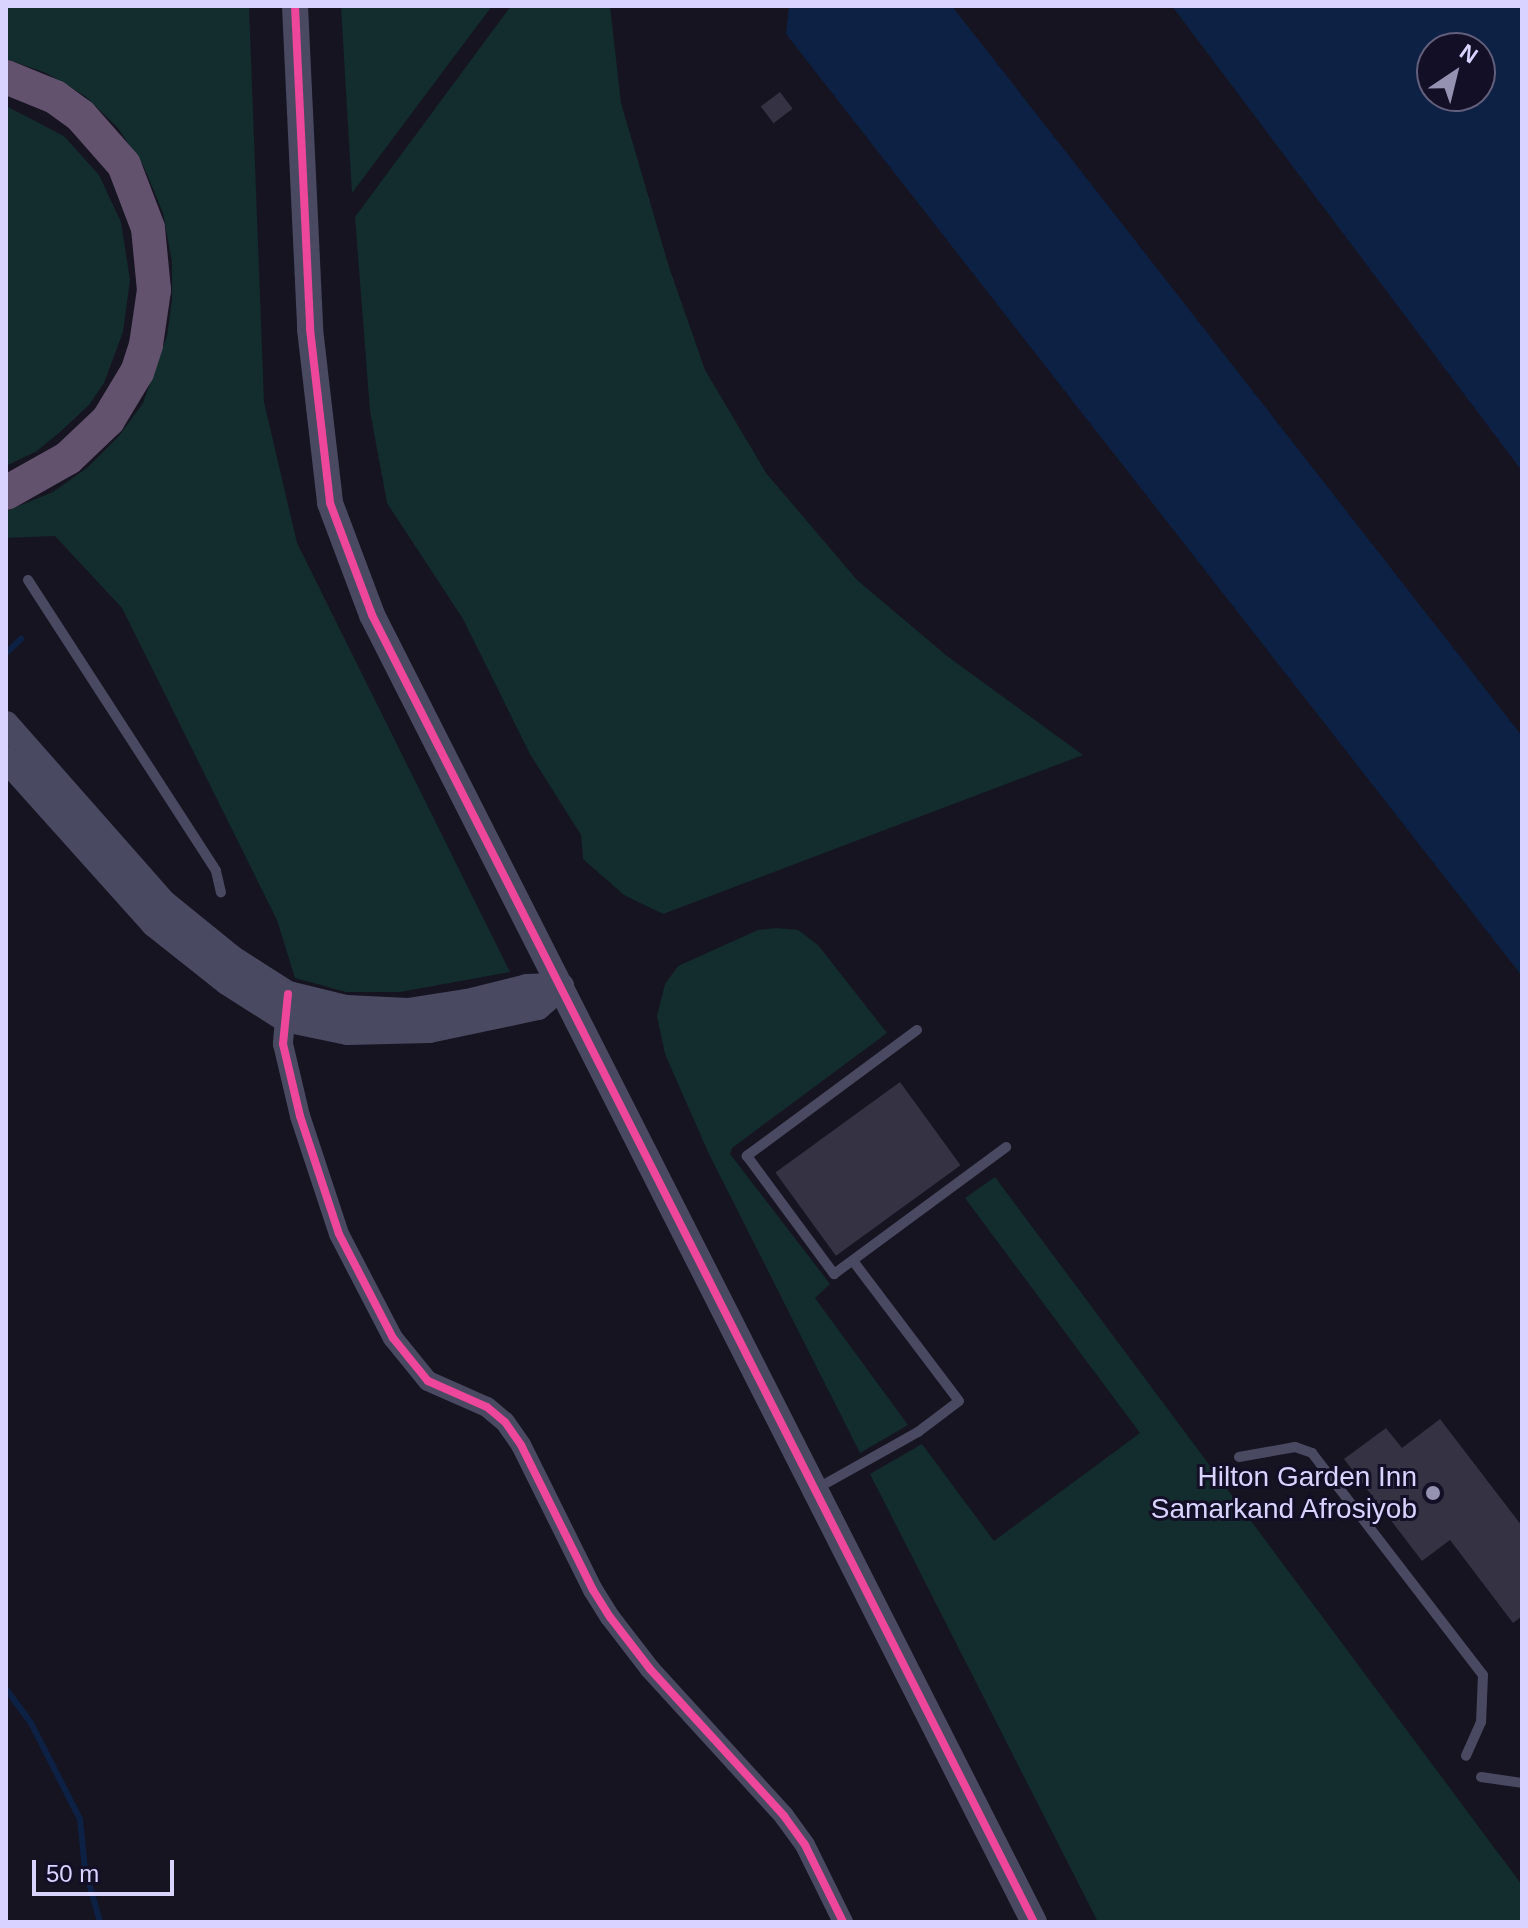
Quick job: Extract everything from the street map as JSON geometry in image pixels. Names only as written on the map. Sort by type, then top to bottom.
[{"type":"highway","points":[[6,77],[55,97],[81,116],[124,165],[148,228],[154,290],[146,345],[137,372],[108,420],[58,465],[6,493]]},
{"type":"street","points":[[295,6],[310,329],[330,503],[372,615],[1034,1922]]},
{"type":"street","points":[[6,724],[181,919],[287,1007]]},
{"type":"street","points":[[6,759],[154,924],[227,982],[287,1007],[408,1011],[467,1002],[527,987],[561,986]]},
{"type":"street","points":[[287,1007],[283,1044],[290,1079],[339,1234],[393,1338],[428,1381],[487,1407],[505,1422],[521,1445],[593,1590],[610,1617],[650,1669],[784,1816],[805,1845],[843,1922]]},
{"type":"lane","points":[[28,580],[216,871],[221,892]]},
{"type":"lane","points":[[917,1030],[747,1156],[834,1274],[1006,1147]]},
{"type":"lane","points":[[816,1489],[918,1432],[959,1401],[853,1261]]},
{"type":"lane","points":[[1239,1457],[1295,1447],[1312,1453],[1483,1675],[1481,1722],[1466,1756]]},
{"type":"lane","points":[[1481,1777],[1522,1783]]},
{"type":"green space","points":[[6,6],[249,6],[264,402],[297,543],[510,972],[400,992],[346,992],[295,978],[277,920],[122,608],[55,536],[6,538],[6,511],[53,492],[88,467],[118,437],[143,403],[167,336],[172,299],[172,262],[163,213],[144,167],[118,128],[85,96],[46,73],[6,59]]},
{"type":"green space","points":[[341,6],[492,6],[352,193]]},
{"type":"green space","points":[[511,6],[610,6],[621,103],[669,267],[705,370],[766,473],[857,580],[947,656],[1083,755],[663,914],[624,895],[583,859],[581,835],[530,754],[463,619],[387,503],[370,411],[355,217]]},
{"type":"green space","points":[[6,106],[64,136],[99,175],[121,222],[130,280],[123,332],[104,383],[89,405],[60,432],[37,451],[6,466]]},
{"type":"green space","points":[[758,930],[798,930],[818,945],[887,1033],[732,1148],[730,1154],[830,1284],[815,1298],[908,1425],[860,1453],[708,1152],[665,1054],[657,1016],[665,984],[678,966]]},
{"type":"green space","points":[[995,1177],[1522,1885],[1522,1922],[1098,1922],[870,1474],[922,1444],[994,1541],[1140,1433],[965,1198]]},
{"type":"water","points":[[789,6],[952,6],[1522,736],[1522,976],[786,34]]},
{"type":"water","points":[[1172,6],[1522,6],[1522,471]]},
{"type":"building","points":[[780,92],[793,109],[773,123],[761,106]]},
{"type":"building","points":[[900,1082],[961,1165],[836,1256],[775,1173]]},
{"type":"building","name":"Hilton Garden Inn Samarkand Afrosiyob","points":[[1440,1419],[1522,1526],[1522,1616],[1513,1623],[1450,1540],[1422,1561],[1344,1459],[1386,1428],[1402,1448]]},
{"type":"waterway","points":[[6,653],[21,639]]},
{"type":"waterway","points":[[6,1689],[31,1723],[80,1819],[85,1869],[100,1922]]},
{"type":"cycle path","points":[[295,6],[310,329],[330,503],[372,615],[1034,1922]]},
{"type":"cycle path","points":[[288,994],[283,1044],[300,1116],[339,1234],[393,1338],[428,1381],[487,1407],[505,1422],[521,1445],[593,1590],[610,1617],[650,1669],[784,1816],[805,1845],[843,1922]]},
{"type":"place","name":"Hilton Garden Inn Samarkand Afrosiyob","points":[[1433,1493]]}]
